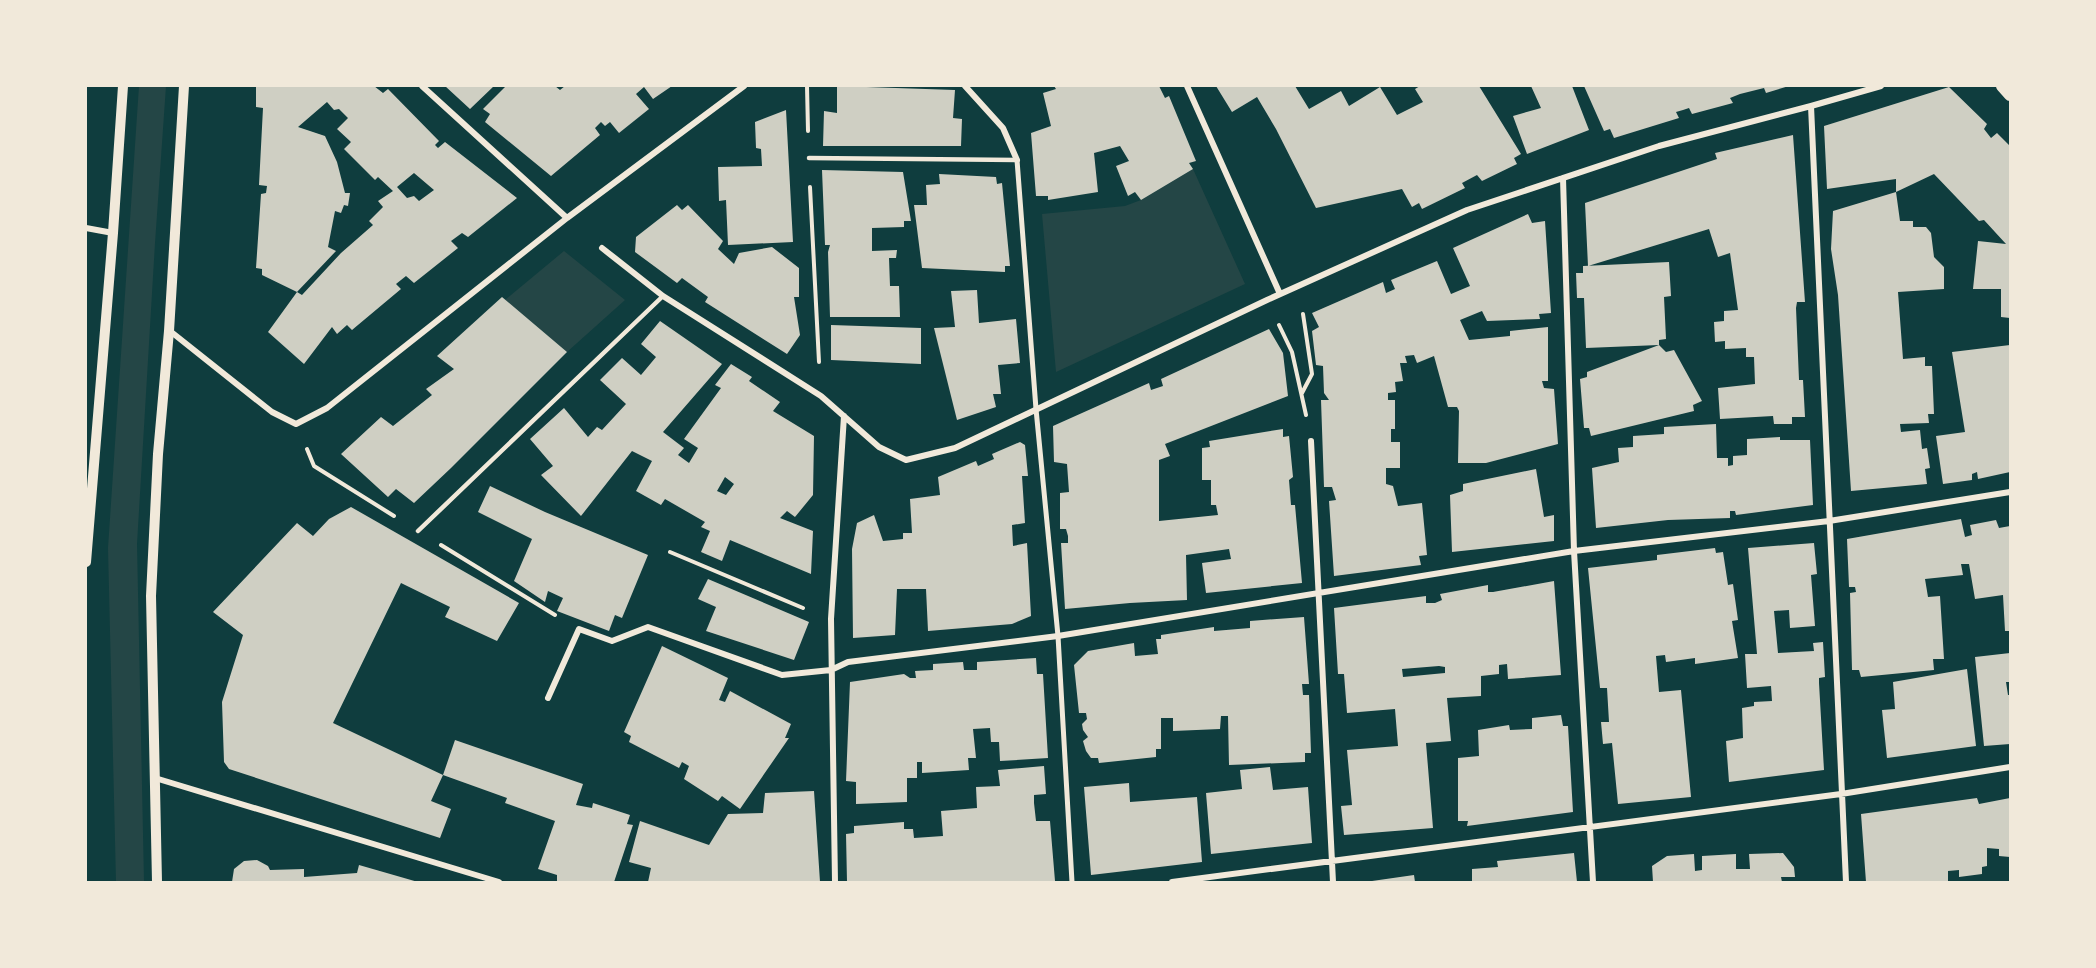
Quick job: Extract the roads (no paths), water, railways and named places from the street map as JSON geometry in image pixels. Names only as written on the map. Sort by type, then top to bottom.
[{"type":"main road","points":[[2002,86],[2010,95]]},
{"type":"street","points":[[86,562],[123,86]]},
{"type":"street","points":[[157,882],[151,596],[158,454],[169,331],[184,86]]},
{"type":"street","points":[[422,86],[567,218]]},
{"type":"street","points":[[169,331],[272,412],[296,424],[327,408],[567,218],[744,86]]},
{"type":"street","points":[[965,86],[1003,128],[1017,160],[1036,409],[1058,636],[1072,882]]},
{"type":"street","points":[[1187,86],[1280,294]]},
{"type":"street","points":[[602,248],[663,296],[821,396],[879,447],[906,460],[955,448],[1299,285],[1467,210],[1659,146],[1881,86]]},
{"type":"street","points":[[1811,106],[1846,882]]},
{"type":"street","points":[[1563,178],[1574,551],[1593,882]]},
{"type":"street","points":[[86,228],[113,233]]},
{"type":"street","points":[[834,882],[831,619],[844,416]]},
{"type":"street","points":[[1311,441],[1333,882]]},
{"type":"street","points":[[548,698],[579,629],[612,641],[648,627],[782,675],[831,670],[848,662],[1058,636],[1319,595],[1574,551],[1829,521],[2010,492]]},
{"type":"street","points":[[1172,882],[1590,829],[1841,794],[2010,767]]},
{"type":"street","points":[[155,778],[500,882]]},
{"type":"lane","points":[[809,158],[1017,160]]},
{"type":"lane","points":[[417,531],[663,296]]}]
